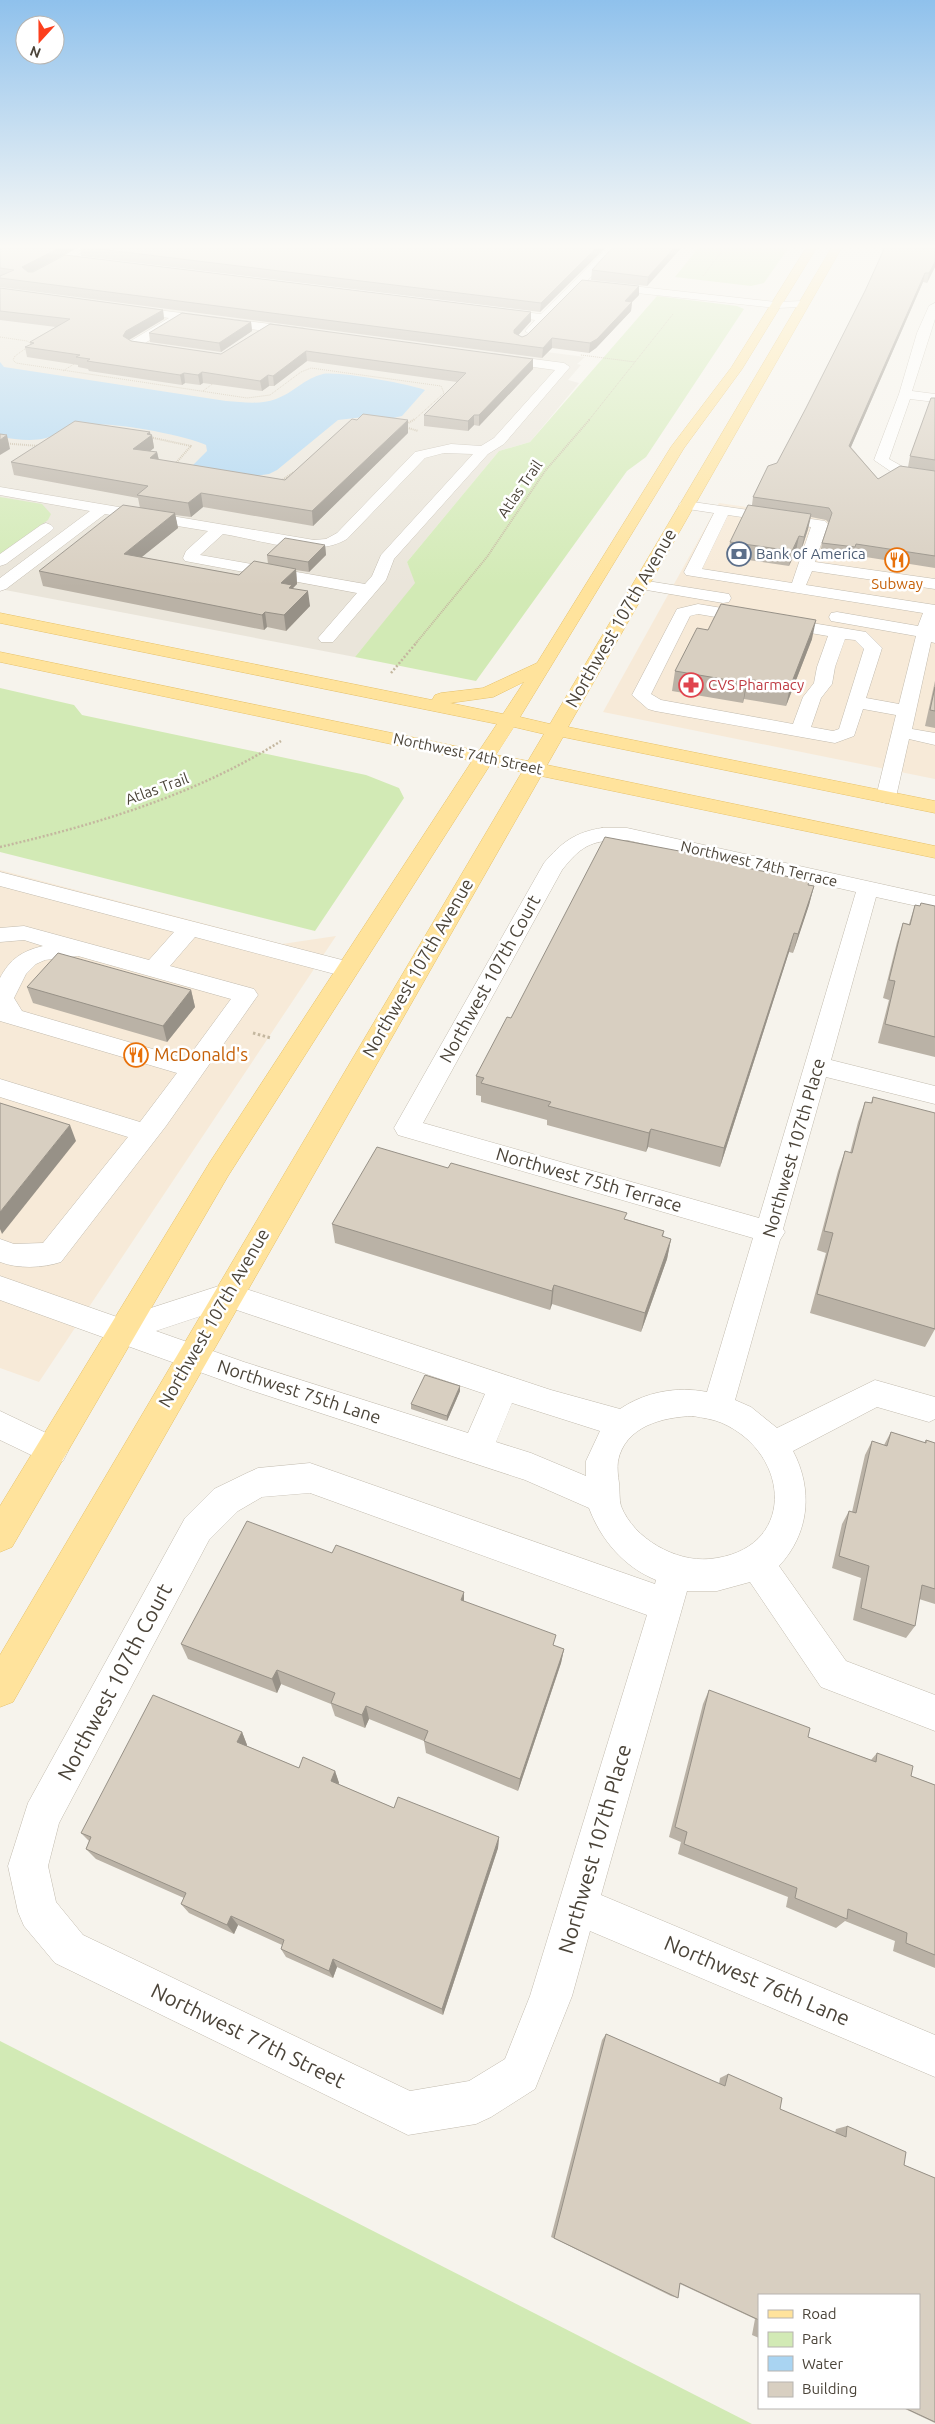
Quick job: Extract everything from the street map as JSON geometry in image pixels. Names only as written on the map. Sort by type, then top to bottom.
[{"type":"main road","points":[[0,1536],[219,1168],[543,667],[678,447],[741,360]]},
{"type":"main road","name":"Northwest 107th Avenue","points":[[0,1689],[770,360]]},
{"type":"main road","points":[[0,618],[935,807]]},
{"type":"main road","name":"Northwest 74th Street","points":[[0,657],[935,852]]},
{"type":"main road","points":[[404,700],[466,698],[487,693],[543,667]]},
{"type":"street","points":[[327,638],[380,577],[387,558],[483,451],[499,441],[564,367],[510,360]]},
{"type":"street","points":[[919,360],[881,460],[888,466],[901,472],[935,477]]},
{"type":"street","points":[[905,394],[935,398]]},
{"type":"street","points":[[0,491],[314,545],[330,543],[342,536],[420,455],[434,450],[455,447],[483,451]]},
{"type":"street","points":[[0,561],[78,504]]},
{"type":"street","points":[[686,505],[820,524],[794,596]]},
{"type":"street","points":[[0,586],[102,509]]},
{"type":"street","points":[[723,510],[692,572],[794,596],[933,610],[930,635],[906,711],[886,797]]},
{"type":"street","points":[[220,529],[192,554],[191,558],[369,590]]},
{"type":"street","points":[[806,565],[935,584]]},
{"type":"street","points":[[640,585],[747,610],[830,631],[860,636],[873,648],[847,732],[835,737],[800,731],[655,705],[641,695],[684,613],[698,609],[747,610],[930,635]]},
{"type":"street","points":[[800,731],[812,697],[823,684],[830,631]]},
{"type":"street","points":[[856,702],[906,711]]},
{"type":"street","points":[[901,732],[935,739]]},
{"type":"street","name":"Northwest 74th Terrace","points":[[583,838],[601,834],[627,834],[935,903]]},
{"type":"street","name":"Northwest 107th Court","points":[[407,1128],[552,868],[568,847],[583,838]]},
{"type":"street","points":[[0,879],[346,969]]},
{"type":"street","name":"Northwest 107th Place","points":[[718,1407],[868,888]]},
{"type":"street","points":[[155,968],[190,928]]},
{"type":"street","points":[[0,935],[24,933],[155,968],[246,995],[146,1133],[51,1254],[13,1255],[0,1250]]},
{"type":"street","points":[[0,954],[25,949],[47,951],[85,949]]},
{"type":"street","points":[[47,951],[24,961],[16,970],[4,1006],[193,1069]]},
{"type":"street","points":[[818,1066],[935,1095]]},
{"type":"street","points":[[0,1088],[146,1133]]},
{"type":"street","name":"Northwest 75th Terrace","points":[[407,1128],[770,1232]]},
{"type":"street","name":"Northwest 75th Lane","points":[[0,1288],[123,1330],[244,1375],[531,1468],[604,1499]]},
{"type":"street","points":[[123,1330],[228,1295],[503,1387],[624,1424]]},
{"type":"street","points":[[477,1450],[503,1387]]},
{"type":"street","points":[[773,1445],[875,1393],[929,1408]]},
{"type":"street","points":[[693,1403],[718,1407],[739,1416],[758,1429],[773,1445],[786,1469],[792,1495],[789,1521],[777,1545],[757,1563],[732,1573],[704,1576],[671,1588],[646,1557],[623,1538],[608,1513],[604,1499],[602,1463],[610,1442],[624,1424],[644,1411],[668,1404],[693,1403]]},
{"type":"street","points":[[0,1425],[52,1451]]},
{"type":"street","name":"Northwest 107th Court","points":[[38,1912],[28,1866],[42,1817],[197,1529],[226,1500],[258,1483],[310,1478],[671,1588]]},
{"type":"street","points":[[757,1563],[834,1674],[935,1712]]},
{"type":"street","name":"Northwest 107th Place","points":[[476,2102],[520,2074],[551,1996],[671,1588]]},
{"type":"street","name":"Northwest 76th Lane","points":[[578,1906],[935,2056]]},
{"type":"street","name":"Northwest 77th Street","points":[[38,1912],[68,1949],[408,2113],[476,2102]]},
{"type":"path","points":[[13,360],[16,363],[247,398],[270,395],[301,372],[322,368],[434,383],[441,386],[444,393],[410,424],[401,426],[426,432]]},
{"type":"path","name":"Atlas Trail","points":[[373,694],[487,557],[545,471],[637,360]]},
{"type":"path","points":[[203,391],[218,380]]},
{"type":"path","points":[[144,436],[191,446],[188,453],[174,465],[180,469]]},
{"type":"path","points":[[0,442],[19,446],[46,445]]},
{"type":"path","points":[[277,482],[296,471]]},
{"type":"path","name":"Atlas Trail","points":[[0,847],[130,811],[196,787],[262,752],[307,720]]},
{"type":"path","points":[[225,1025],[276,1039]]},
{"type":"shaded area","points":[[0,360],[581,360],[577,364],[581,365],[568,380],[579,383],[530,442],[499,451],[407,562],[416,583],[355,657],[0,589]]},
{"type":"shaded area","points":[[719,503],[935,534],[935,779],[603,712]]},
{"type":"shaded area","points":[[0,870],[282,944],[336,936],[39,1382],[0,1368]]},
{"type":"green space","points":[[601,360],[710,360],[646,457],[627,471],[476,681],[355,657],[415,583],[407,562],[499,451],[530,442]]},
{"type":"green space","points":[[0,497],[42,504],[51,514],[48,520],[0,554]]},
{"type":"green space","points":[[0,688],[74,705],[82,715],[366,775],[399,788],[404,798],[315,931],[0,852]]},
{"type":"green space","points":[[0,2041],[752,2424],[0,2424]]},
{"type":"water","points":[[0,362],[4,367],[226,401],[258,403],[276,399],[310,379],[323,374],[343,374],[425,390],[402,416],[389,419],[364,417],[338,420],[277,470],[269,474],[255,476],[192,466],[207,451],[206,445],[181,437],[129,427],[97,424],[86,425],[35,440],[0,437]]},
{"type":"building","points":[[294,360],[273,376],[268,375],[260,381],[202,372],[198,375],[184,373],[180,375],[87,361]]},
{"type":"building","points":[[372,360],[532,360],[479,415],[474,415],[468,421],[424,415],[466,373]]},
{"type":"building","points":[[830,360],[887,360],[849,446],[878,479],[900,466],[935,471],[935,556],[856,544],[855,547],[822,543],[832,513],[829,508],[753,497],[768,466],[777,463]]},
{"type":"building","points":[[931,398],[935,398],[935,460],[910,456]]},
{"type":"building","points":[[363,414],[408,420],[312,511],[201,493],[188,503],[137,495],[148,486],[11,462],[75,421],[150,432],[147,434],[152,435],[133,449],[157,452],[150,458],[285,480],[352,419],[357,420]]},
{"type":"building","points":[[0,434],[7,435],[0,440]]},
{"type":"building","points":[[123,505],[175,513],[124,554],[239,575],[254,561],[296,569],[281,583],[292,585],[289,588],[308,591],[284,615],[265,612],[262,615],[39,571]]},
{"type":"building","points":[[748,505],[811,514],[804,537],[799,536],[792,551],[730,542]]},
{"type":"building","points":[[285,538],[325,545],[308,562],[267,555]]},
{"type":"building","points":[[721,604],[816,620],[790,687],[748,679],[746,683],[675,671],[697,628],[708,630]]},
{"type":"building","points":[[935,687],[935,711],[930,710]]},
{"type":"building","points":[[605,837],[748,864],[747,868],[809,881],[808,885],[814,886],[798,934],[794,933],[724,1148],[651,1129],[649,1133],[548,1106],[551,1102],[481,1083],[484,1078],[476,1076],[507,1017],[511,1018]]},
{"type":"building","points":[[921,903],[935,906],[935,1037],[885,1024],[895,981],[889,980],[903,923],[910,925],[915,905],[920,906]]},
{"type":"building","points":[[58,953],[191,990],[163,1026],[27,987]]},
{"type":"building","points":[[873,1097],[935,1113],[935,1329],[817,1294],[833,1233],[824,1231],[845,1151],[852,1153],[865,1102],[872,1103]]},
{"type":"building","points":[[0,1103],[70,1125],[0,1212]]},
{"type":"building","points":[[377,1147],[448,1168],[451,1163],[627,1213],[624,1219],[664,1231],[662,1236],[671,1239],[645,1313],[554,1285],[552,1291],[332,1224]]},
{"type":"building","points":[[425,1375],[460,1386],[447,1416],[411,1404]]},
{"type":"building","points":[[891,1432],[926,1443],[926,1440],[935,1443],[935,1589],[922,1585],[915,1626],[861,1608],[869,1566],[839,1556],[849,1511],[856,1513],[872,1441],[887,1446]]},
{"type":"building","points":[[247,1521],[332,1553],[336,1545],[464,1592],[461,1600],[556,1635],[553,1645],[564,1649],[520,1779],[424,1741],[428,1731],[366,1706],[362,1715],[331,1703],[335,1693],[277,1670],[272,1679],[181,1644]]},
{"type":"building","points":[[709,1690],[810,1728],[808,1737],[876,1762],[877,1753],[913,1766],[911,1776],[935,1785],[935,1955],[906,1943],[907,1933],[848,1909],[847,1919],[795,1898],[797,1888],[684,1844],[687,1832],[675,1827]]},
{"type":"building","points":[[153,1695],[242,1732],[237,1742],[299,1768],[303,1757],[335,1771],[331,1781],[394,1808],[398,1797],[499,1837],[442,2009],[333,1959],[329,1971],[281,1949],[284,1940],[231,1916],[227,1925],[181,1904],[186,1893],[86,1849],[91,1837],[81,1833]]},
{"type":"building","points":[[606,2034],[725,2086],[728,2074],[782,2098],[780,2109],[846,2137],[847,2126],[906,2152],[904,2165],[935,2178],[935,2422],[907,2409],[920,2409],[920,2294],[758,2294],[758,2320],[680,2283],[678,2298],[554,2238]]},
{"type":"place","name":"Bank of America","points":[[739,554]]},
{"type":"place","name":"Subway","points":[[897,560]]},
{"type":"place","name":"CVS Pharmacy","points":[[691,685]]},
{"type":"place","name":"McDonald's","points":[[136,1055]]}]
